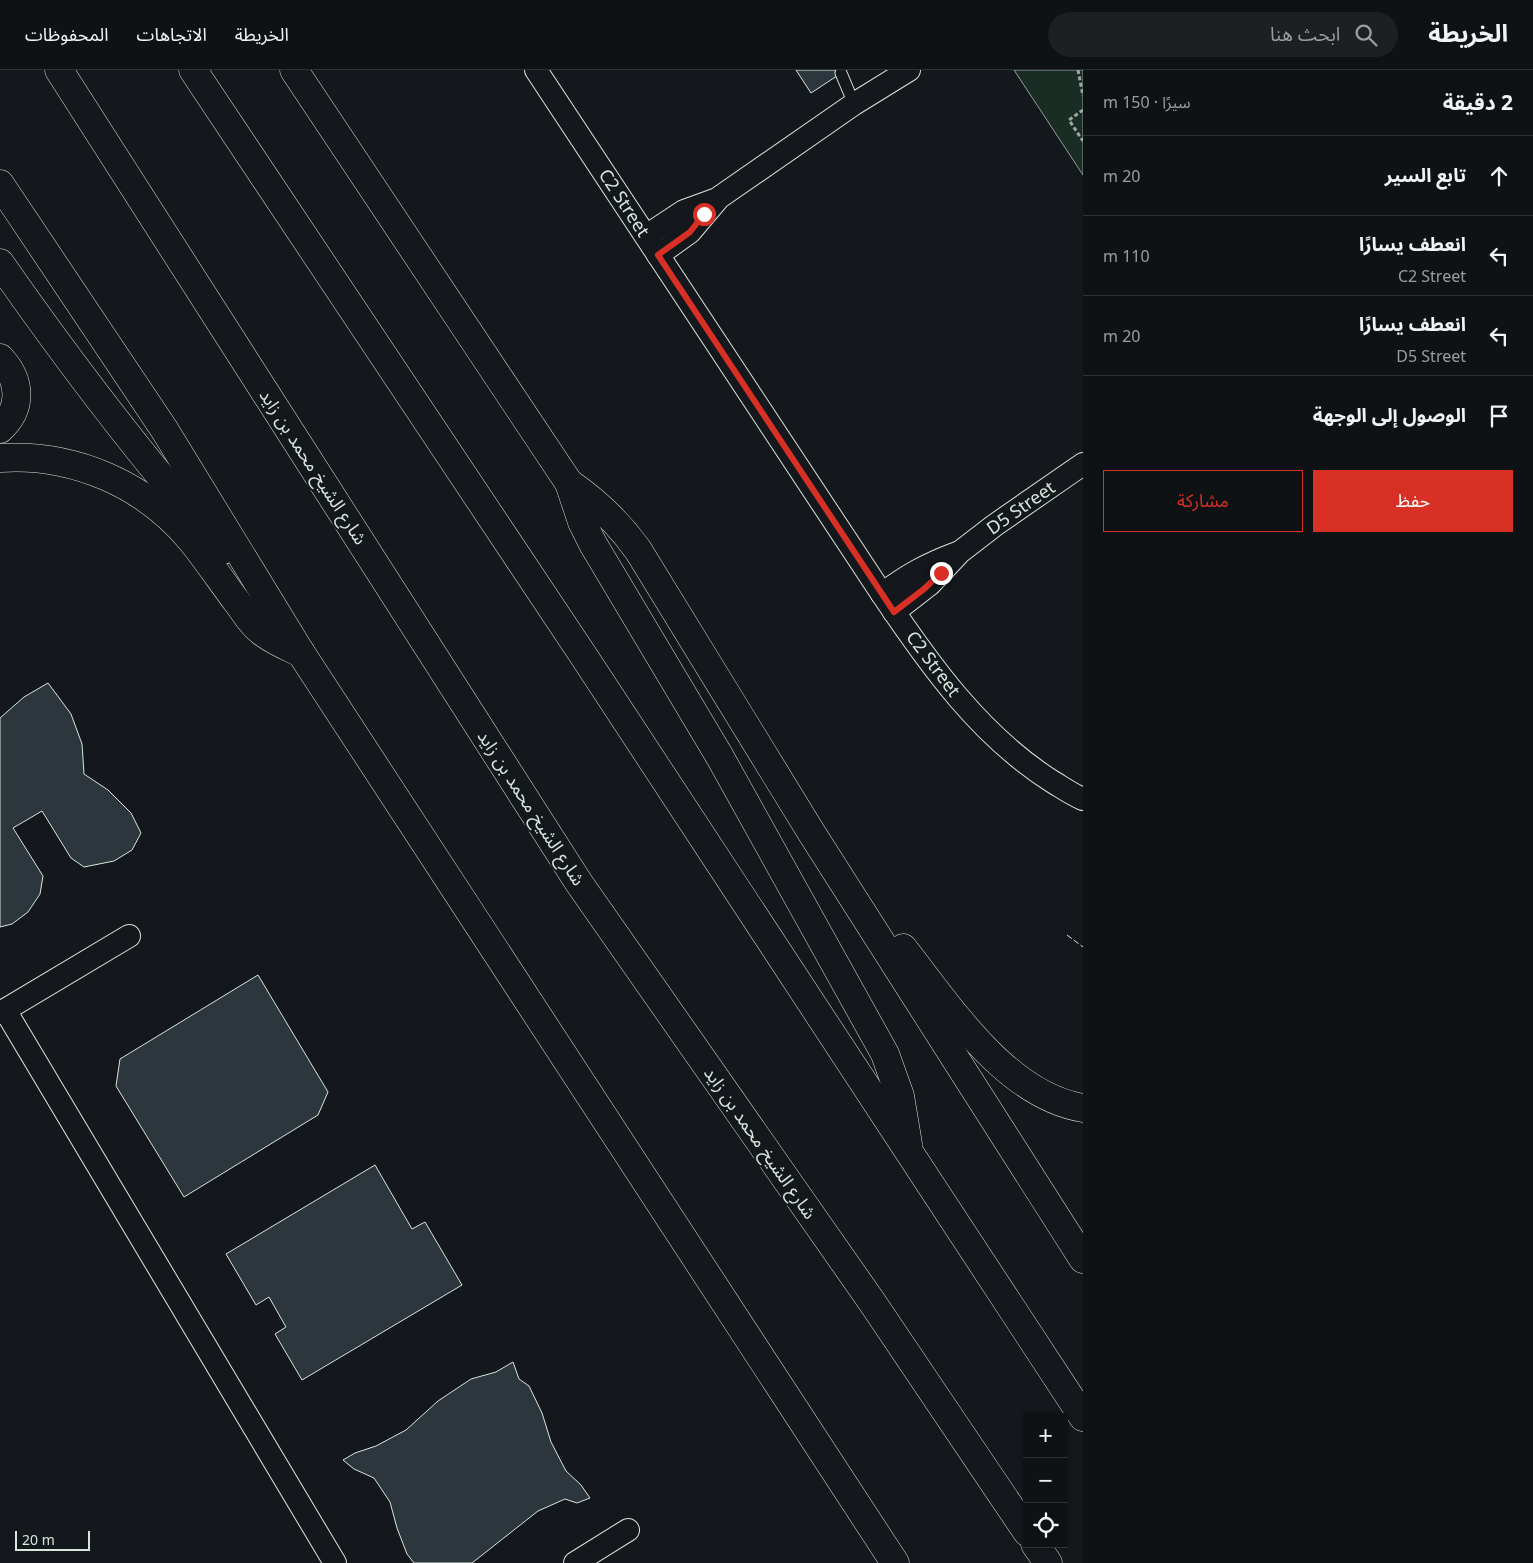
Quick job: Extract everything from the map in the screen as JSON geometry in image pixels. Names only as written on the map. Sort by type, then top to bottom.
[{"type":"main road","name":"شارع الشيخ محمد بن زايد","points":[[59,70],[579,884],[872,1302],[1023,1526]]},
{"type":"main road","points":[[193,70],[584,658],[1083,1417]]},
{"type":"main road","points":[[294,70],[569,483],[582,522],[593,544],[720,757],[885,1054],[900,1096],[909,1153]]},
{"type":"main road","points":[[0,184],[164,429],[302,653],[895,1563]]},
{"type":"main road","points":[[0,263],[73,363],[170,488],[233,562],[267,597]]},
{"type":"main road","points":[[0,358],[8,367],[13,377],[16,399],[14,411],[0,429]]},
{"type":"main road","points":[[0,458],[29,457],[62,462],[106,476],[151,502],[191,540],[254,625],[273,639],[302,653]]},
{"type":"main road","points":[[569,483],[592,498],[611,516],[638,550],[811,832],[1083,1259]]},
{"type":"main road","points":[[811,832],[989,1053],[1014,1077],[1044,1095],[1083,1108]]},
{"type":"main road","points":[[1038,1548],[1048,1563]]},
{"type":"street","name":"C2 Street","points":[[536,70],[882,594],[929,662],[962,702],[997,739],[1036,771],[1083,799]]},
{"type":"street","points":[[646,236],[684,211],[717,199],[854,104],[909,70]]},
{"type":"street","points":[[658,255],[690,232],[717,199]]},
{"type":"street","name":"D5 Street","points":[[894,612],[930,584],[960,552],[995,525],[1083,464]]},
{"type":"street","name":"D5 Street","points":[[882,594],[926,565],[960,552]]},
{"type":"street","points":[[129,936],[2,1012],[335,1563]]},
{"type":"street","points":[[574,1563],[628,1530]]},
{"type":"lane","points":[[841,73],[854,104]]},
{"type":"path","points":[[1078,70],[1083,96]]},
{"type":"path","points":[[1083,110],[1069,120],[1083,140]]},
{"type":"green space","points":[[1014,70],[1083,70],[1083,175]]},
{"type":"building","points":[[796,70],[846,70],[811,93]]},
{"type":"building","points":[[48,683],[71,714],[82,744],[84,774],[108,790],[131,813],[141,833],[132,850],[114,861],[84,867],[71,858],[42,811],[13,828],[43,876],[40,894],[28,912],[12,924],[0,927],[0,718],[24,697]]},
{"type":"building","points":[[258,975],[328,1092],[318,1115],[184,1197],[116,1086],[120,1059]]},
{"type":"building","points":[[375,1165],[412,1229],[425,1222],[462,1285],[302,1380],[275,1334],[286,1327],[269,1297],[256,1305],[226,1254]]},
{"type":"building","points":[[513,1362],[519,1379],[529,1386],[542,1413],[551,1442],[566,1471],[581,1485],[590,1498],[577,1503],[565,1499],[538,1511],[472,1563],[414,1563],[407,1554],[390,1502],[374,1478],[354,1469],[343,1460],[355,1453],[376,1446],[406,1430],[438,1401],[471,1379],[496,1372]]},
{"type":"fence","points":[[1067,935],[1083,947]]},
{"type":"route","points":[[704,214],[690,232],[658,255],[894,612],[941,573]]}]
